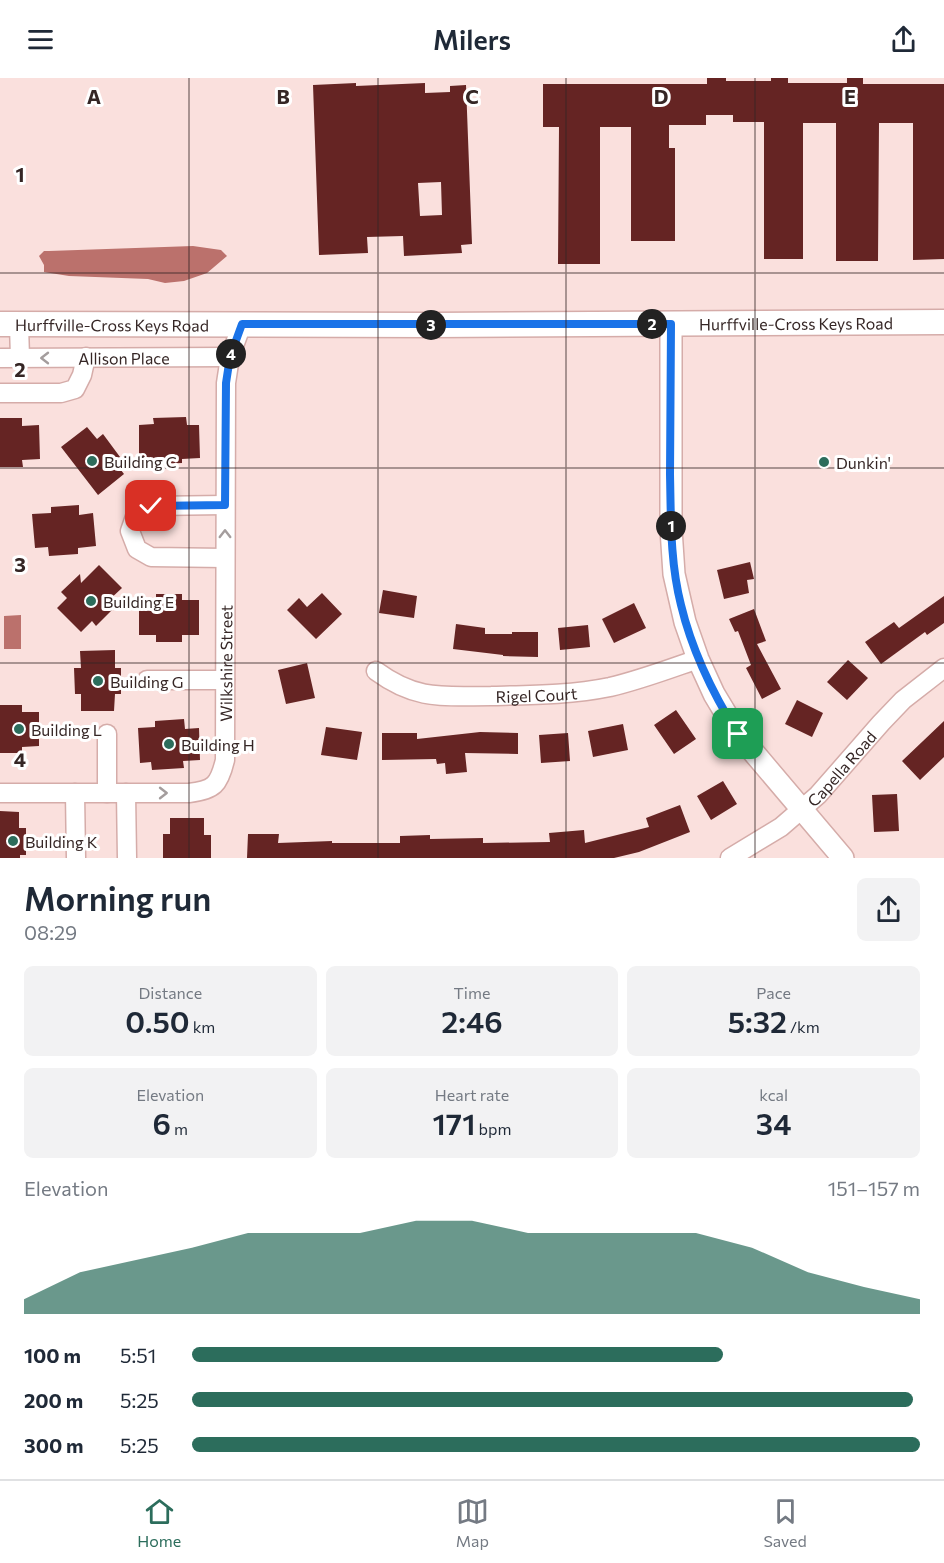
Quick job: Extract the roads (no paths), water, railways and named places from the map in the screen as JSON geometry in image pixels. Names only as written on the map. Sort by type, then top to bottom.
[{"type":"main road","name":"Hurffville-Cross Keys Road","points":[[10,324],[944,322]]},
{"type":"street","points":[[10,324],[20,358]]},
{"type":"street","name":"Wilkshire Street","points":[[0,793],[189,793],[213,786],[222,775],[225,760],[226,383],[230,357],[242,324]]},
{"type":"street","points":[[671,324],[672,554],[681,606],[698,659],[714,694],[738,734],[843,858]]},
{"type":"street","points":[[0,393],[61,393],[75,389],[82,375],[86,357]]},
{"type":"street","name":"Allison Place","points":[[0,358],[230,357]]},
{"type":"street","points":[[225,505],[151,506],[136,514],[130,531],[137,549],[151,557],[225,558]]},
{"type":"street","name":"Rigel Court","points":[[376,671],[407,690],[434,696],[540,695],[610,687],[698,659]]},
{"type":"street","name":"Capella Road","points":[[730,858],[781,827],[802,810],[903,700],[944,668]]},
{"type":"street","points":[[147,680],[225,680]]},
{"type":"street","points":[[106,734],[107,793]]},
{"type":"street","points":[[75,793],[76,858]]},
{"type":"street","points":[[126,793],[127,858]]},
{"type":"place","name":"Building C","points":[[92,461]]},
{"type":"place","name":"Dunkin'","points":[[824,462]]},
{"type":"place","name":"Building E","points":[[91,601]]},
{"type":"place","name":"Building G","points":[[98,681]]},
{"type":"place","name":"Building L","points":[[19,729]]},
{"type":"place","name":"Building H","points":[[169,744]]},
{"type":"place","name":"Building K","points":[[13,841]]}]
